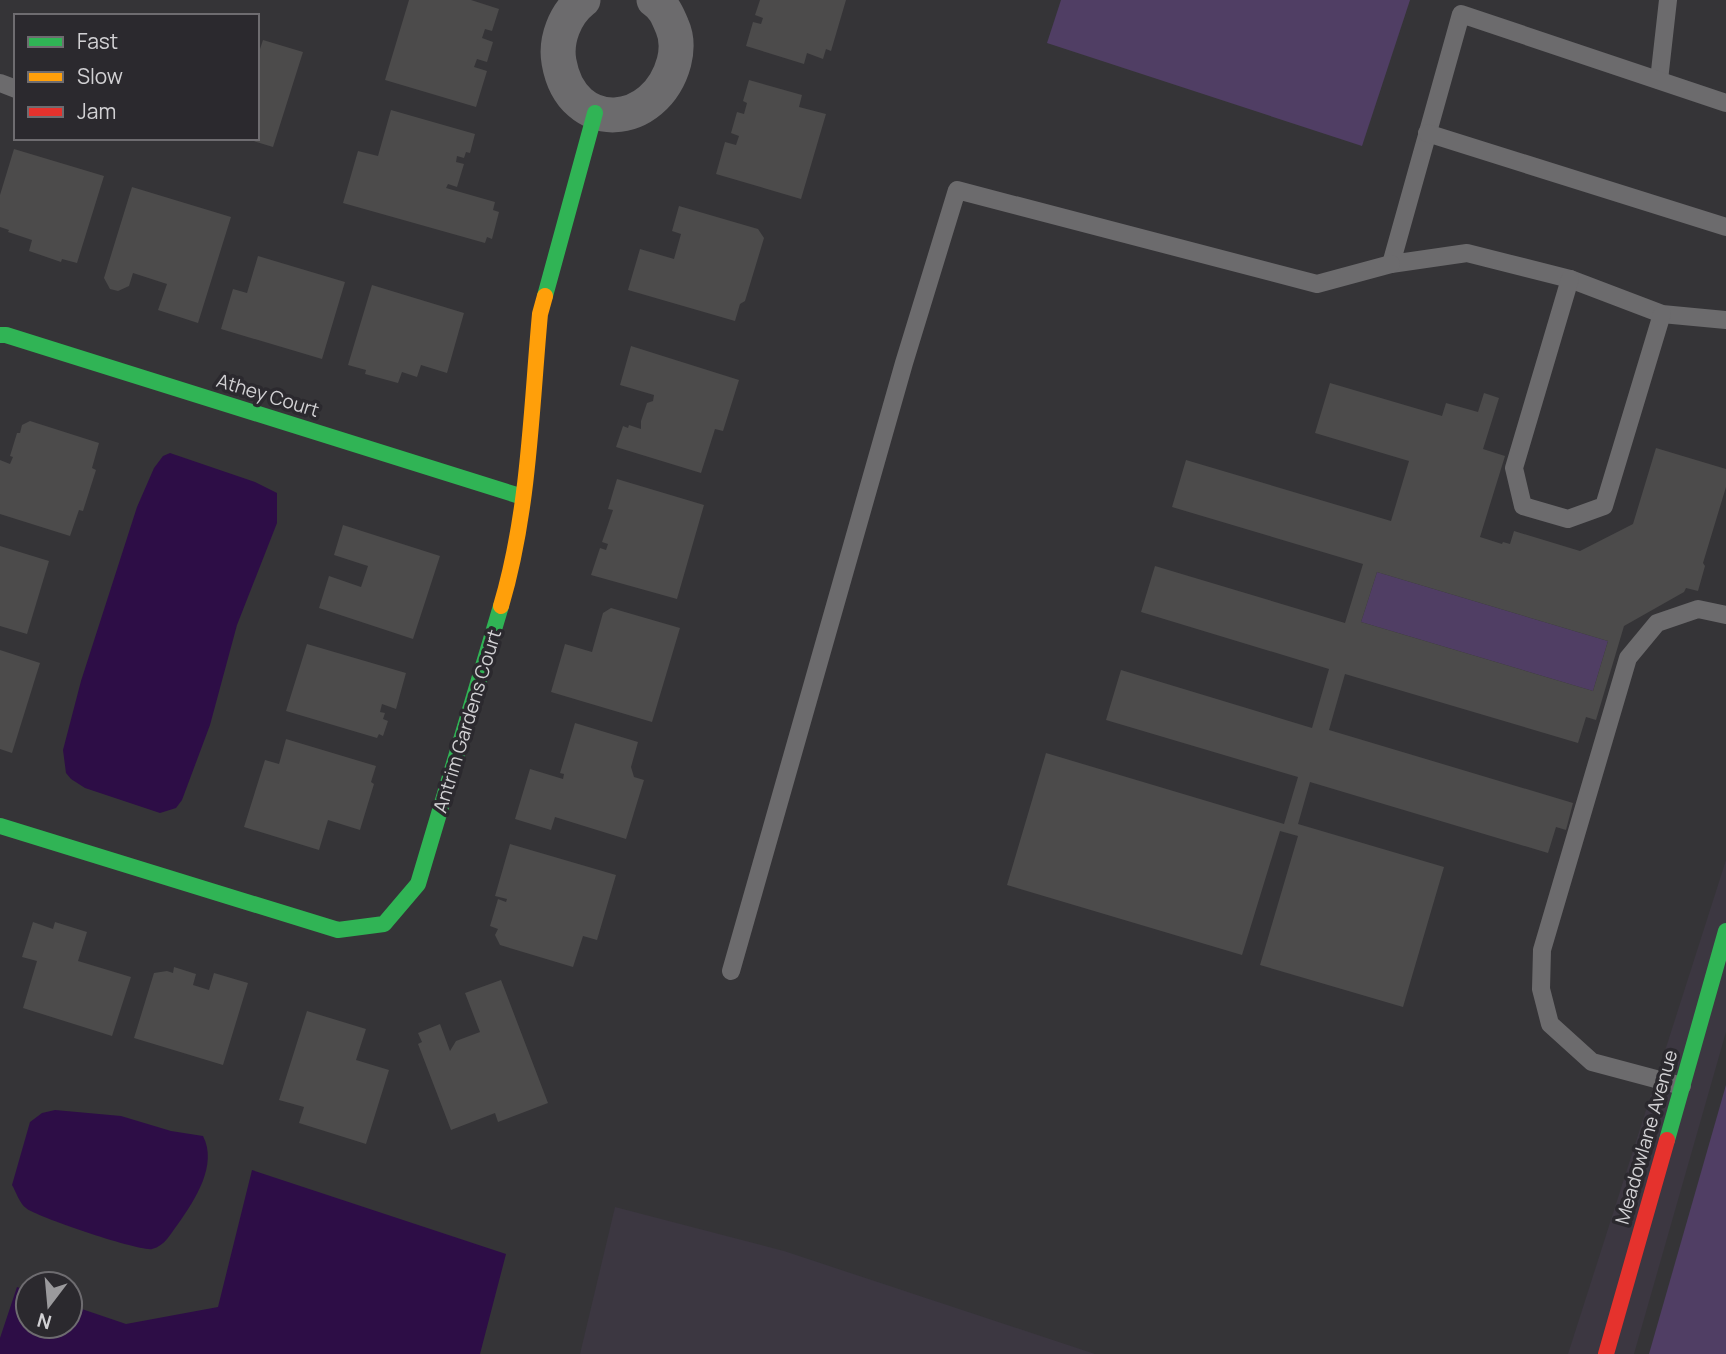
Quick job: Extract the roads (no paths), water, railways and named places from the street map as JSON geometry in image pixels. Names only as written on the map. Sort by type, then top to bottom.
[{"type":"street","points":[[583,0],[567,19],[561,33],[558,55],[562,78],[579,104],[595,113],[613,116],[638,110],[652,101],[669,78],[676,53],[675,33],[663,6],[654,0]]},
{"type":"street","name":"Antrim Gardens Court","points":[[0,826],[338,930],[384,924],[418,884],[513,567],[523,497],[540,314],[595,113]]},
{"type":"street","name":"Athey Court","points":[[0,335],[523,497]]},
{"type":"street","name":"Meadowlane Avenue","points":[[1606,1354],[1726,931]]},
{"type":"lane","points":[[1659,80],[1668,0]]},
{"type":"lane","points":[[1391,264],[1461,14],[1726,103]]},
{"type":"lane","points":[[1427,133],[1726,227]]},
{"type":"lane","points":[[731,971],[904,363],[957,190],[1317,284],[1391,264],[1467,253],[1570,279],[1662,314],[1726,320]]},
{"type":"lane","points":[[1570,279],[1514,468],[1523,506],[1568,519],[1604,506],[1662,314]]},
{"type":"lane","points":[[1682,1086],[1592,1062],[1550,1024],[1541,989],[1542,950],[1628,658],[1657,623],[1698,609],[1726,615]]}]
